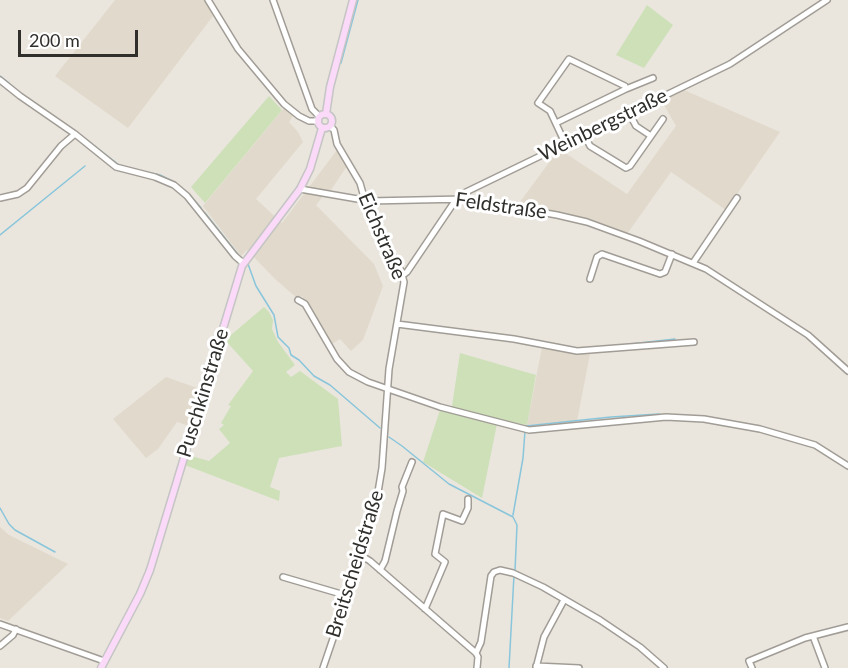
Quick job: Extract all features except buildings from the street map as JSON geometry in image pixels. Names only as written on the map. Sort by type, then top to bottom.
[{"type":"main road","points":[[321,117],[332,118],[330,126],[322,128],[321,117],[352,0]]},
{"type":"main road","name":"Puschkinstraße","points":[[103,666],[148,575],[244,261],[300,189],[322,128]]},
{"type":"street","points":[[208,0],[233,42],[284,104],[304,119],[321,117]]},
{"type":"street","points":[[273,0],[313,111],[321,117]]},
{"type":"street","name":"Weinbergstraße","points":[[403,275],[408,272],[431,234],[458,198],[478,185],[730,64],[827,0]]},
{"type":"street","points":[[565,143],[550,111],[538,103],[569,59],[621,82],[626,89]]},
{"type":"street","points":[[556,123],[653,78]]},
{"type":"street","points":[[0,80],[116,167],[155,177],[174,185],[187,196],[235,256],[244,261]]},
{"type":"street","points":[[629,112],[636,126],[651,136]]},
{"type":"street","points":[[584,134],[590,146],[626,168],[630,166],[663,119]]},
{"type":"street","name":"Eichstraße","points":[[330,126],[334,130],[337,144],[360,183],[365,200],[403,275],[404,282],[387,388]]},
{"type":"street","points":[[0,198],[18,194],[24,190],[61,146],[75,134]]},
{"type":"street","name":"Feldstraße","points":[[300,189],[365,200],[458,198],[582,221],[672,254],[730,283],[808,335],[848,370]]},
{"type":"street","points":[[693,263],[737,198]]},
{"type":"street","points":[[590,279],[597,257],[602,254],[660,274],[664,272],[672,254]]},
{"type":"street","points":[[298,300],[304,304],[337,358],[356,377],[440,407],[525,429],[544,429],[627,419],[697,417],[760,429],[815,446],[848,466]]},
{"type":"street","points":[[397,324],[514,339],[584,351],[694,342]]},
{"type":"street","name":"Breitscheidstraße","points":[[323,668],[372,523],[381,477],[387,388]]},
{"type":"street","points":[[380,570],[386,561],[403,491],[402,487],[412,462]]},
{"type":"street","points":[[425,609],[440,579],[445,562],[435,554],[443,514],[462,521],[468,508],[468,499]]},
{"type":"street","points":[[362,556],[476,653],[477,668]]},
{"type":"street","points":[[476,653],[481,642],[491,576],[500,570],[515,574],[547,589],[623,635],[664,668]]},
{"type":"street","points":[[283,577],[348,596]]},
{"type":"street","points":[[564,600],[544,637],[536,667],[579,668]]},
{"type":"street","points":[[0,624],[103,666]]},
{"type":"street","points":[[752,668],[749,661],[813,636],[848,627]]},
{"type":"street","points":[[0,646],[13,635],[16,629]]},
{"type":"street","points":[[813,636],[825,668]]},
{"type":"shaded area","points":[[115,0],[205,0],[213,16],[128,128],[55,76]]},
{"type":"shaded area","points":[[684,90],[780,132],[726,210],[671,172],[627,234],[565,213],[517,206],[559,149],[627,194],[676,126],[661,100]]},
{"type":"shaded area","points":[[284,108],[293,116],[289,122],[303,142],[256,199],[282,223],[337,150],[347,166],[331,190],[328,190],[316,205],[374,264],[383,286],[363,340],[351,351],[340,339],[332,344],[302,296],[297,298],[247,250],[241,256],[203,206]]},
{"type":"shaded area","points":[[542,347],[590,354],[577,421],[527,425]]},
{"type":"shaded area","points":[[166,377],[200,389],[189,426],[177,422],[158,449],[146,458],[113,419]]},
{"type":"shaded area","points":[[0,527],[9,535],[68,564],[8,621],[0,618]]},
{"type":"green space","points":[[647,5],[673,25],[644,68],[616,55]]},
{"type":"green space","points":[[269,96],[282,110],[205,203],[191,187]]},
{"type":"green space","points":[[264,307],[273,320],[272,329],[278,342],[295,365],[286,372],[291,377],[300,371],[338,399],[342,446],[279,458],[270,487],[280,491],[279,501],[185,465],[188,455],[209,461],[230,443],[219,429],[224,425],[221,423],[231,406],[228,405],[253,371],[225,340]]},
{"type":"green space","points":[[460,353],[536,375],[527,425],[498,419],[482,498],[423,462],[440,410],[452,406]]},
{"type":"waterway","points":[[341,63],[358,0]]},
{"type":"waterway","points":[[0,76],[9,83]]},
{"type":"waterway","points":[[78,133],[119,165]]},
{"type":"waterway","points":[[0,235],[85,166]]},
{"type":"waterway","points":[[141,171],[160,175],[174,182],[201,208]]},
{"type":"waterway","points":[[205,213],[240,257]]},
{"type":"waterway","points":[[248,264],[256,286],[274,315],[278,337],[289,348],[291,355],[380,428]]},
{"type":"waterway","points":[[613,346],[675,339]]},
{"type":"waterway","points":[[574,348],[584,348]]},
{"type":"waterway","points":[[526,426],[659,414]]},
{"type":"waterway","points":[[513,515],[523,458],[525,431]]},
{"type":"waterway","points":[[389,437],[449,484],[513,517],[517,525],[515,571]]},
{"type":"waterway","points":[[0,508],[15,530],[55,552]]},
{"type":"waterway","points":[[509,668],[514,575]]}]
